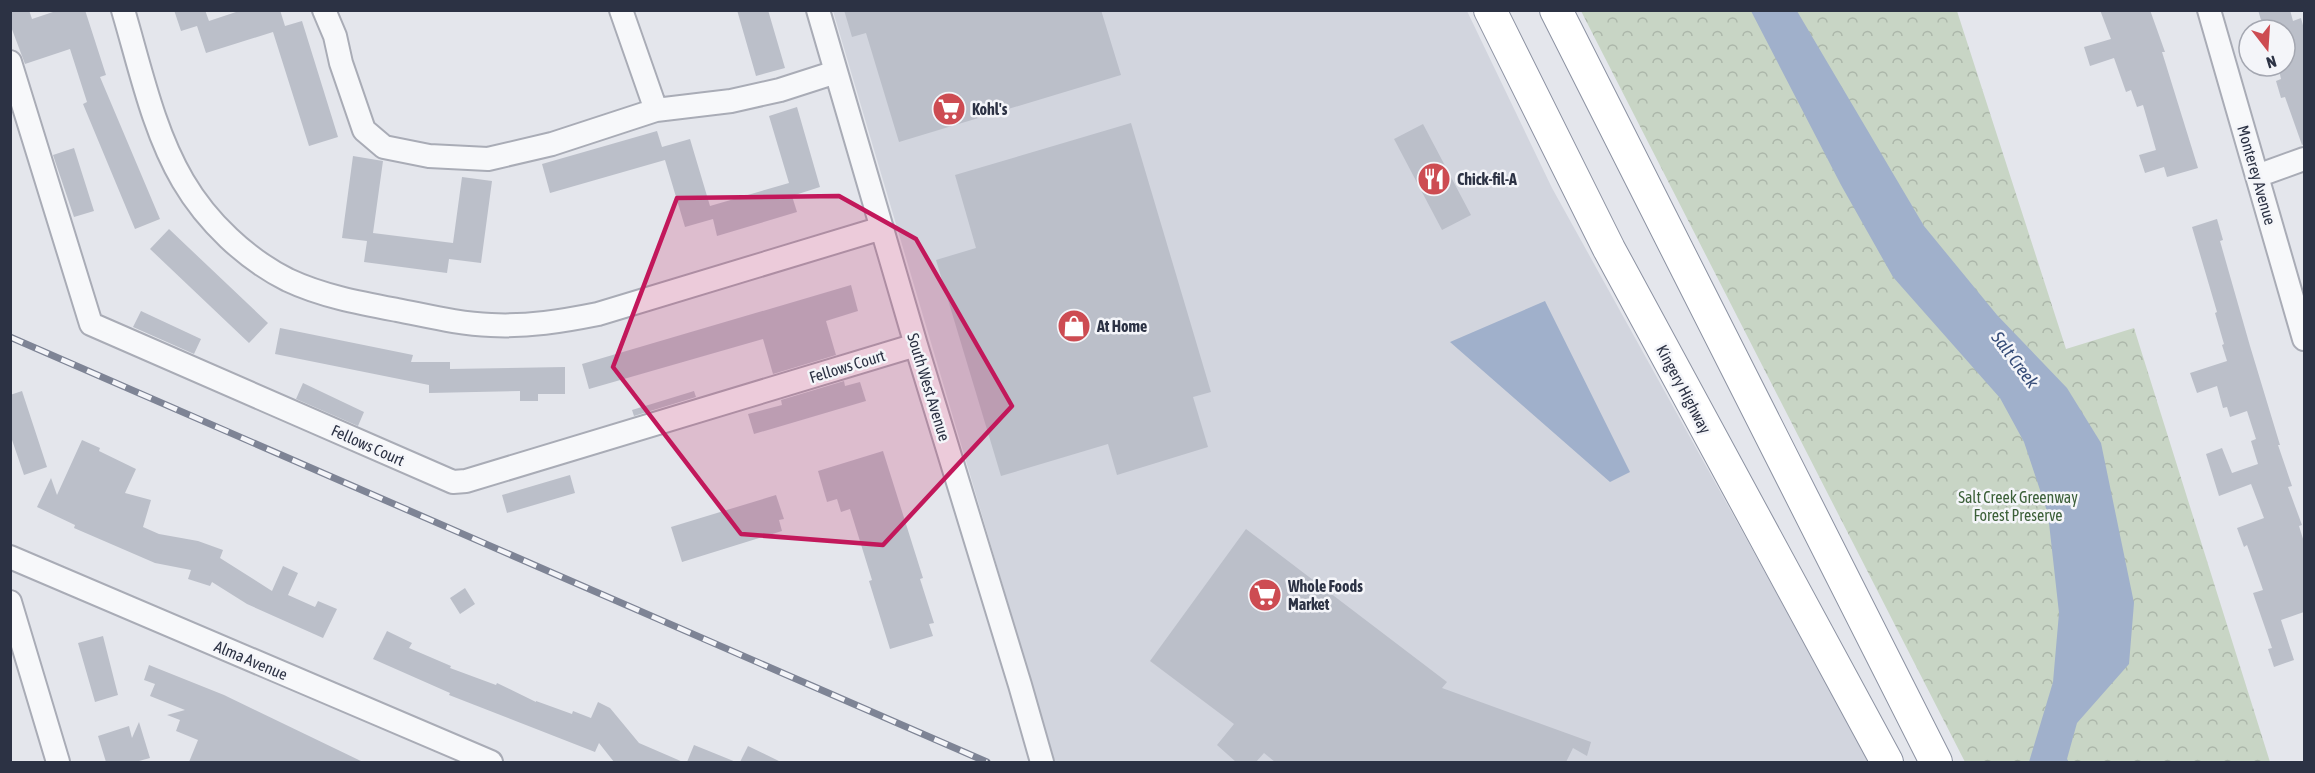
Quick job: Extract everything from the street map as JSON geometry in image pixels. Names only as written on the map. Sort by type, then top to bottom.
[{"type":"highway","name":"Kingery Highway","points":[[1490,10],[1609,249],[1887,762]]},
{"type":"highway","points":[[1556,10],[1936,762]]},
{"type":"highway","points":[[1783,573],[1806,646],[1868,762]]},
{"type":"street","points":[[123,10],[168,152],[197,202],[223,232],[249,255],[286,279],[343,299],[448,321],[522,326],[559,322],[598,314],[882,228]]},
{"type":"street","points":[[324,10],[335,36],[358,120],[371,138],[384,147],[429,156],[488,159],[552,144],[656,110],[731,100],[780,90],[836,72]]},
{"type":"street","points":[[621,10],[656,110]]},
{"type":"street","name":"South West Avenue","points":[[818,10],[1042,762]]},
{"type":"street","name":"Monterey Avenue","points":[[2209,10],[2304,339]]},
{"type":"street","name":"Fellows Court","points":[[10,62],[91,324],[453,482],[466,481],[916,345]]},
{"type":"street","points":[[2257,176],[2304,159]]},
{"type":"street","name":"Alma Avenue","points":[[10,557],[491,762]]},
{"type":"street","points":[[10,602],[58,762]]},
{"type":"highlighted area","points":[[839,196],[916,239],[1012,406],[883,545],[741,534],[613,367],[677,198]]},
{"type":"shaded area","points":[[833,11],[1467,11],[1552,188],[1870,762],[1055,762]]},
{"type":"green space","name":"Salt Creek Greenway Forest Preserve","points":[[1581,11],[1957,11],[2066,349],[2134,328],[2270,762],[1965,762]]},
{"type":"water","name":"Salt Creek","points":[[1751,11],[1797,11],[1924,226],[1997,315],[2067,388],[2101,443],[2134,603],[2129,664],[2077,723],[2067,759],[2069,762],[2029,762],[2053,682],[2059,613],[2048,514],[2024,442],[2000,398],[1893,277],[1841,185]]},
{"type":"water","points":[[1545,301],[1630,472],[1610,482],[1450,342]]},
{"type":"building","points":[[10,10],[29,10],[32,19],[59,10],[85,10],[106,75],[100,77],[160,219],[135,229],[83,104],[87,102],[70,49],[25,64],[10,24]]},
{"type":"building","points":[[174,10],[205,10],[209,21],[242,10],[280,10],[285,26],[302,21],[338,137],[309,146],[273,32],[206,53],[197,26],[181,31]]},
{"type":"building","points":[[737,10],[768,10],[785,68],[756,76]]},
{"type":"building","name":"Kohl's","points":[[844,10],[1101,10],[1121,75],[899,142],[866,33],[852,37]]},
{"type":"building","points":[[2100,10],[2150,10],[2165,52],[2162,52],[2198,168],[2167,177],[2164,167],[2145,173],[2139,155],[2156,150],[2143,105],[2137,107],[2131,90],[2126,92],[2114,58],[2090,66],[2084,47],[2111,39]]},
{"type":"building","points":[[2258,10],[2290,10],[2292,18],[2260,18]]},
{"type":"building","points":[[2301,18],[2304,29],[2304,144],[2302,145],[2285,97],[2281,98],[2276,81],[2297,78],[2297,20]]},
{"type":"building","points":[[797,107],[820,187],[792,196],[797,212],[717,236],[713,219],[685,227],[665,160],[550,193],[542,164],[657,131],[662,147],[690,139],[710,206],[789,183],[769,116]]},
{"type":"building","name":"At Home","points":[[1131,123],[1211,392],[1193,397],[1208,447],[1117,475],[1108,444],[1001,476],[936,260],[976,248],[955,175]]},
{"type":"building","name":"Chick-fil-A","points":[[1423,124],[1471,215],[1442,230],[1394,139]]},
{"type":"building","points":[[74,148],[94,211],[74,217],[53,155]]},
{"type":"building","points":[[353,156],[383,161],[373,233],[453,243],[462,177],[492,181],[481,263],[449,259],[447,273],[364,262],[367,241],[342,238]]},
{"type":"building","points":[[2217,219],[2223,240],[2220,241],[2280,445],[2278,445],[2292,486],[2288,487],[2302,525],[2299,526],[2304,542],[2304,612],[2281,620],[2294,660],[2274,667],[2268,649],[2272,648],[2253,593],[2263,590],[2247,545],[2244,547],[2237,528],[2264,518],[2251,484],[2219,496],[2206,454],[2222,448],[2232,473],[2258,464],[2251,441],[2256,439],[2247,411],[2230,417],[2227,407],[2223,408],[2217,386],[2197,393],[2190,373],[2227,361],[2215,313],[2217,312],[2192,227]]},
{"type":"building","points":[[169,229],[268,323],[249,343],[150,249]]},
{"type":"building","points":[[851,285],[858,311],[826,321],[836,355],[773,374],[763,339],[589,389],[582,364]]},
{"type":"building","points":[[141,311],[201,339],[194,354],[133,327]]},
{"type":"building","points":[[280,328],[413,355],[411,362],[450,362],[450,369],[565,367],[565,394],[538,394],[538,401],[520,401],[520,391],[429,393],[429,385],[275,354]]},
{"type":"building","points":[[844,381],[845,386],[860,382],[866,401],[754,434],[748,414],[782,405],[781,400]]},
{"type":"building","points":[[303,383],[364,412],[358,426],[296,399]]},
{"type":"building","points":[[22,391],[47,467],[24,475],[10,434],[10,395]]},
{"type":"building","points":[[694,391],[696,397],[634,416],[632,410]]},
{"type":"building","points":[[82,440],[136,469],[125,493],[151,500],[143,527],[159,534],[198,541],[223,550],[220,558],[272,591],[283,566],[298,573],[288,595],[315,607],[318,601],[337,609],[323,638],[247,604],[212,582],[210,586],[188,579],[191,570],[155,563],[74,528],[75,525],[37,507],[51,478],[57,495]]},
{"type":"building","points":[[883,451],[923,578],[920,579],[934,623],[929,624],[933,636],[890,649],[850,509],[841,512],[837,499],[827,502],[818,471]]},
{"type":"building","points":[[570,475],[575,493],[507,513],[502,495]]},
{"type":"building","points":[[776,495],[784,519],[779,520],[782,531],[682,562],[671,527]]},
{"type":"building","name":"Whole Foods Market","points":[[1246,529],[1447,682],[1442,688],[1591,742],[1587,756],[1573,748],[1566,762],[1275,762],[1264,753],[1256,762],[1236,762],[1217,745],[1234,724],[1150,661]]},
{"type":"building","points":[[465,588],[475,604],[460,614],[450,598]]},
{"type":"building","points":[[387,631],[412,643],[409,648],[451,666],[450,668],[496,685],[497,683],[536,702],[591,718],[598,702],[610,708],[639,743],[683,762],[614,762],[599,743],[595,752],[449,695],[450,693],[373,659]]},
{"type":"building","points":[[103,636],[118,695],[95,702],[78,643]]},
{"type":"building","points":[[149,665],[224,695],[363,762],[189,762],[198,740],[176,731],[180,720],[167,715],[185,710],[150,696],[155,684],[144,680]]},
{"type":"building","points":[[139,722],[150,758],[139,762],[106,762],[98,736],[129,726],[132,738]]},
{"type":"building","points":[[694,745],[736,762],[687,762]]},
{"type":"building","points":[[748,746],[781,762],[740,762]]},
{"type":"railway","points":[[10,337],[987,762]]},
{"type":"place","name":"Kohl's","points":[[949,109]]},
{"type":"place","name":"Chick-fil-A","points":[[1434,179]]},
{"type":"place","name":"At Home","points":[[1074,326]]},
{"type":"place","name":"Whole Foods Market","points":[[1265,595]]}]
